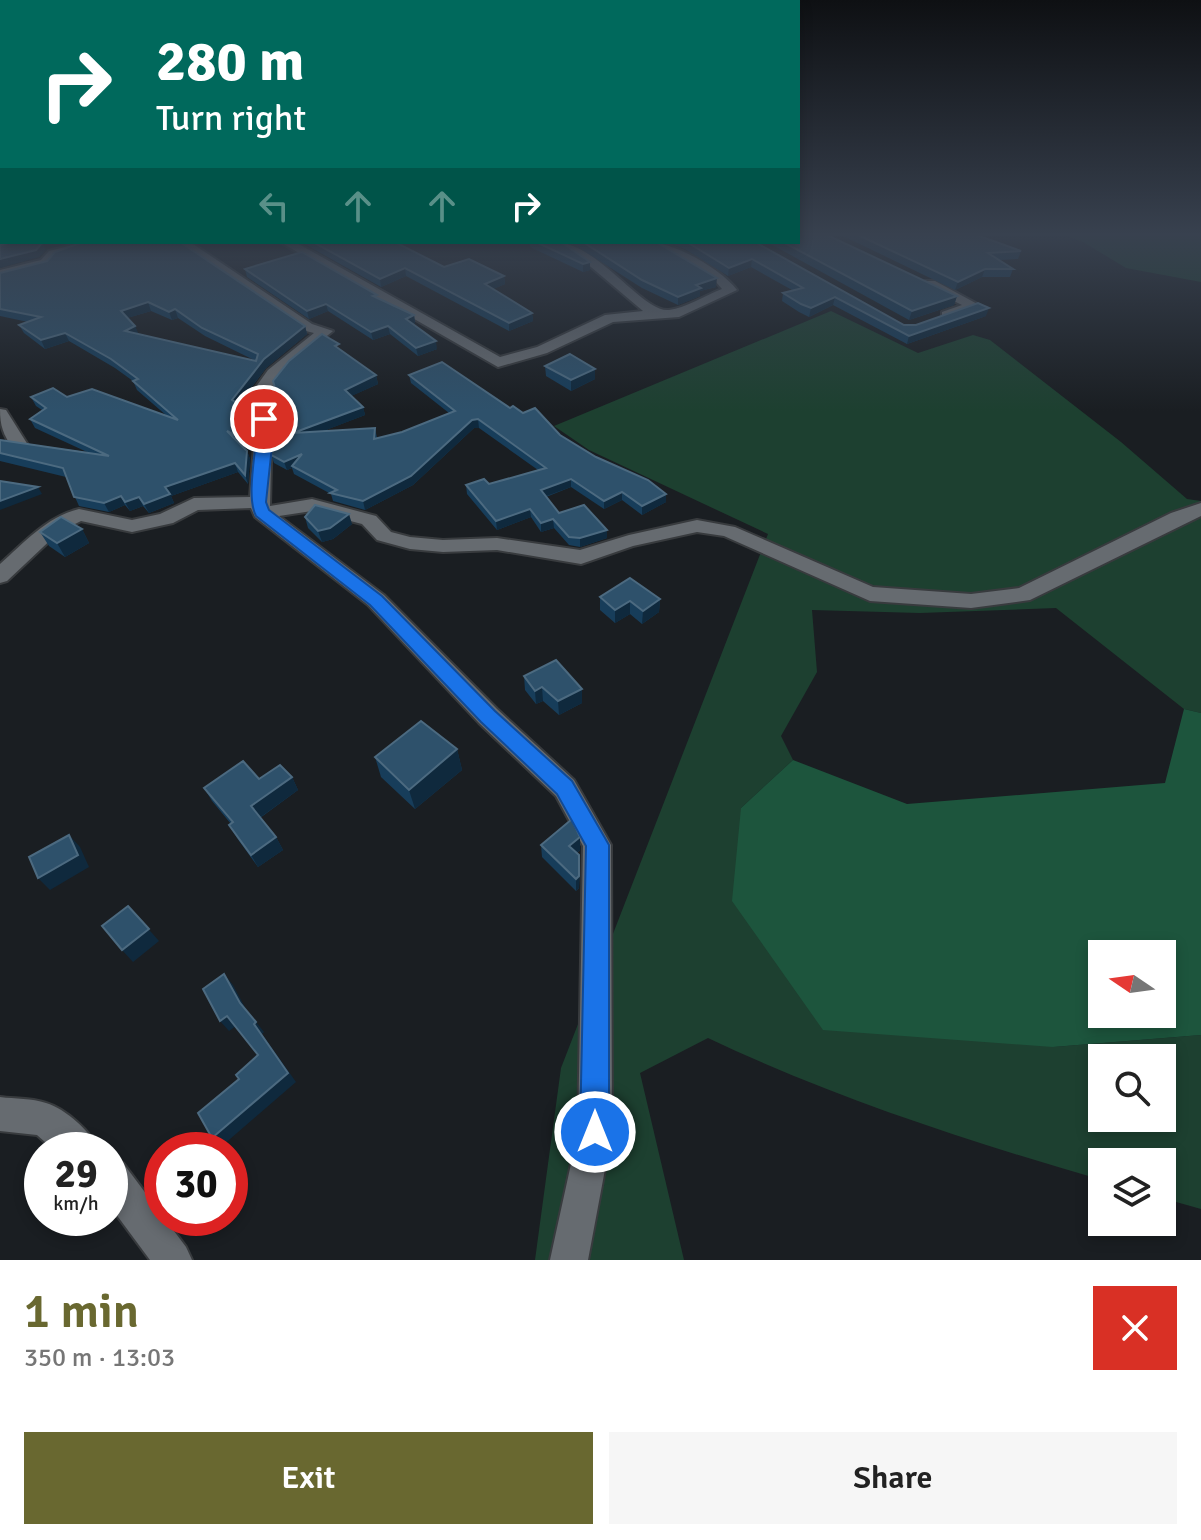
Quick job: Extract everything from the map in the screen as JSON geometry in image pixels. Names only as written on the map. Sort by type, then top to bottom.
[{"type":"street","points":[[257,293],[307,327],[326,331],[287,357],[259,390],[250,406],[264,419],[260,507]]},
{"type":"street","points":[[376,293],[498,362],[542,350],[610,318],[674,314],[723,293]]},
{"type":"street","points":[[630,293],[655,314]]},
{"type":"street","points":[[932,320],[974,306],[947,293]]},
{"type":"street","points":[[0,414],[19,445]]},
{"type":"street","points":[[0,576],[52,528],[79,515],[132,526],[166,519],[194,504],[260,507],[312,505],[369,520],[384,536],[410,543],[443,546],[497,544],[581,557],[629,541],[710,526],[728,531],[870,594],[971,601],[1023,595],[1178,517],[1201,509]]},
{"type":"street","points":[[260,507],[376,600],[488,716],[565,788],[597,845],[595,1132],[569,1260]]},
{"type":"street","points":[[0,1114],[44,1119],[60,1132]]},
{"type":"street","points":[[128,1200],[173,1260]]},
{"type":"green space","points":[[831,311],[918,353],[973,335],[990,340],[1121,442],[1187,499],[1201,501],[1201,713],[1184,709],[1056,608],[920,613],[812,610],[817,672],[781,736],[793,760],[741,808],[1053,1047],[1088,1044],[1088,1132],[1176,1132],[1176,1044],[1090,1044],[1201,1035],[1201,1209],[1176,1202],[1176,1148],[1088,1148],[1088,1176],[902,1117],[804,1080],[708,1038],[640,1073],[684,1260],[535,1260],[561,1068],[768,534],[589,450],[554,426]]},
{"type":"green space","points":[[1184,709],[1201,713],[1201,1035],[1053,1047],[823,1030],[732,901],[741,808],[793,760],[907,804],[1165,783]]},
{"type":"building","points":[[0,293],[256,293],[305,326],[264,359],[232,400],[244,407],[250,416],[247,442],[227,431],[247,451],[245,475],[235,463],[165,487],[170,494],[144,504],[139,497],[125,502],[121,496],[104,503],[74,497],[63,468],[0,453],[0,440],[109,456],[30,419],[46,408],[31,397],[53,388],[67,397],[92,389],[178,420],[133,381],[138,379],[111,359],[65,333],[41,340],[19,325],[41,317],[0,309]],"holes":[[[148,302],[169,312],[175,309],[202,328],[258,354],[256,361],[125,331],[135,326],[121,311]]]},
{"type":"building","points":[[280,293],[373,293],[377,295],[373,296],[414,315],[406,319],[436,341],[416,348],[388,326],[371,332],[326,304],[307,311]]},
{"type":"building","points":[[452,293],[499,293],[532,313],[509,323]]},
{"type":"building","points":[[669,293],[689,293],[678,297]]},
{"type":"building","points":[[783,293],[846,293],[904,325],[916,325],[978,303],[989,308],[909,336],[835,297],[811,308]]},
{"type":"building","points":[[878,293],[950,293],[957,296],[912,311]]},
{"type":"building","points":[[322,334],[376,375],[345,390],[363,407],[293,433],[375,428],[374,439],[402,432],[455,411],[409,375],[442,362],[510,408],[513,406],[523,413],[535,408],[560,435],[596,457],[648,480],[666,494],[642,506],[622,492],[604,501],[571,479],[541,490],[559,513],[584,505],[607,530],[580,538],[569,537],[553,519],[541,523],[530,509],[496,521],[466,485],[484,479],[489,484],[546,468],[478,419],[472,420],[411,476],[363,501],[330,493],[337,490],[292,466],[302,454],[284,462],[271,455],[272,431],[276,426],[289,434],[273,381],[289,361]]},
{"type":"building","points":[[570,354],[595,369],[571,380],[545,366]]},
{"type":"building","points":[[0,481],[38,487],[0,501]]},
{"type":"building","points":[[315,505],[349,514],[330,528],[318,531],[305,517]]},
{"type":"building","points":[[61,517],[82,529],[57,543],[40,532]]},
{"type":"building","points":[[630,578],[660,599],[643,611],[630,601],[615,610],[600,597]]},
{"type":"building","points":[[556,660],[582,689],[558,701],[542,687],[535,691],[524,676]]},
{"type":"building","points":[[421,721],[457,749],[409,790],[375,757]]},
{"type":"building","points":[[243,761],[259,779],[280,765],[292,777],[251,806],[276,837],[251,855],[229,825],[233,822],[204,788]]},
{"type":"building","points":[[572,819],[580,837],[569,846],[579,855],[579,876],[576,879],[541,845]]},
{"type":"building","points":[[69,835],[78,855],[38,878],[29,857]]},
{"type":"building","points":[[128,906],[149,929],[122,950],[102,926]]},
{"type":"building","points":[[224,974],[288,1073],[219,1132],[209,1132],[198,1113],[239,1079],[236,1075],[258,1055],[227,1016],[220,1021],[203,989]]},
{"type":"route","points":[[264,419],[265,446],[259,502],[262,513],[376,600],[488,716],[565,788],[597,845],[595,1132]]}]
